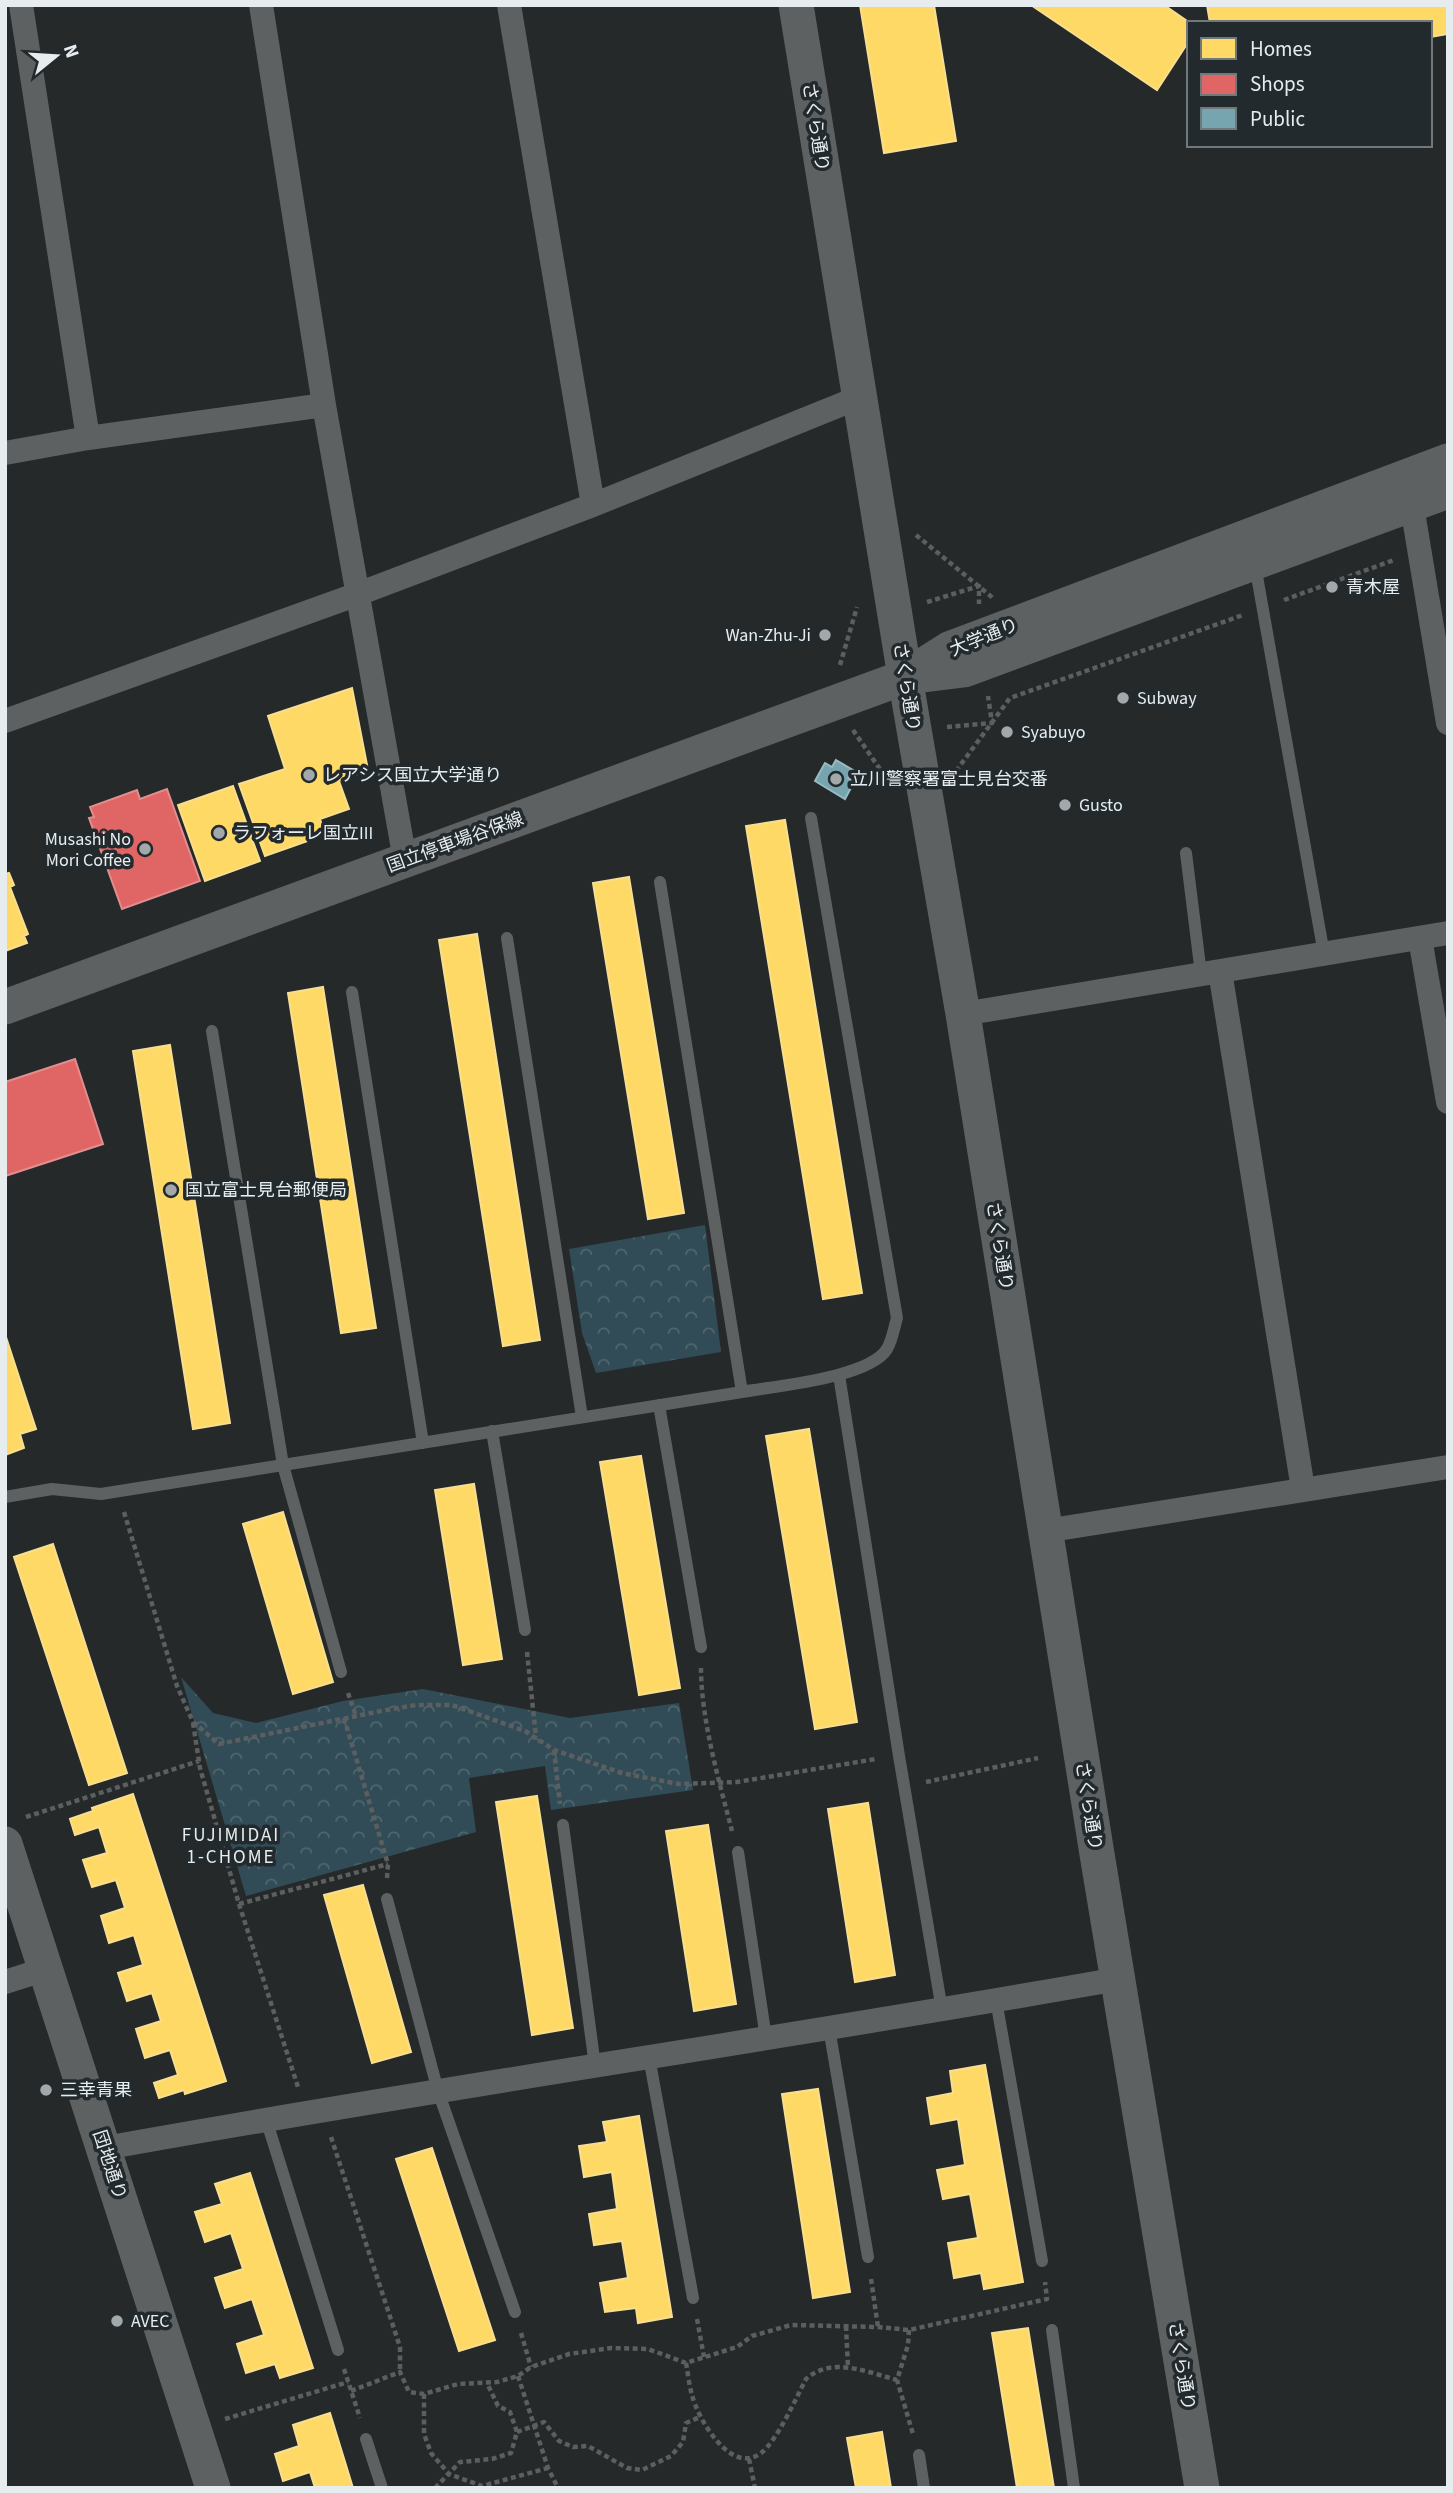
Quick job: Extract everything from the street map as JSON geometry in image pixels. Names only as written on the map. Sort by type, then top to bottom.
[{"type":"street","points":[[21,5],[88,438]]},
{"type":"street","points":[[261,5],[324,405],[405,860]]},
{"type":"street","points":[[509,5],[593,505]]},
{"type":"street","name":"さくら通り","points":[[796,5],[1202,2488]]},
{"type":"street","points":[[5,720],[593,505],[860,397]]},
{"type":"street","points":[[5,453],[88,438],[324,405]]},
{"type":"street","name":"大学通り","points":[[905,677],[949,649],[1252,549],[1409,491],[1448,461]]},
{"type":"street","points":[[1409,491],[1448,723]]},
{"type":"street","name":"大学通り","points":[[1409,491],[1448,491]]},
{"type":"street","name":"国立停車場谷保線","points":[[5,1007],[905,677]]},
{"type":"street","points":[[963,1014],[1448,933]]},
{"type":"street","points":[[1420,938],[1448,1102]]},
{"type":"street","points":[[1211,973],[1304,1489]]},
{"type":"street","points":[[1045,1531],[1448,1466]]},
{"type":"street","name":"団地通り","points":[[11,1854],[213,2488]]},
{"type":"street","points":[[5,1982],[46,1969]]},
{"type":"street","points":[[105,2148],[266,2119],[1118,1979]]},
{"type":"lane","points":[[1252,549],[1324,954]]},
{"type":"lane","points":[[5,1497],[52,1489],[102,1494],[839,1376],[865,1366],[886,1351],[898,1318],[811,818]]},
{"type":"lane","points":[[1186,853],[1211,973]]},
{"type":"lane","points":[[660,882],[742,1392]]},
{"type":"lane","points":[[507,938],[582,1417]]},
{"type":"lane","points":[[352,992],[423,1443]]},
{"type":"lane","points":[[212,1031],[283,1465],[341,1672]]},
{"type":"lane","points":[[839,1376],[942,2010]]},
{"type":"lane","points":[[659,1405],[701,1647]]},
{"type":"lane","points":[[492,1432],[525,1630]]},
{"type":"lane","points":[[563,1825],[596,2066]]},
{"type":"lane","points":[[738,1852],[766,2038]]},
{"type":"lane","points":[[387,1899],[438,2091],[515,2312]]},
{"type":"lane","points":[[996,2000],[1042,2261]]},
{"type":"lane","points":[[829,2028],[868,2258]]},
{"type":"lane","points":[[649,2057],[693,2298]]},
{"type":"lane","points":[[266,2119],[338,2350]]},
{"type":"lane","points":[[1052,2330],[1074,2488]]},
{"type":"lane","points":[[366,2439],[382,2488]]},
{"type":"lane","points":[[919,2455],[924,2488]]},
{"type":"path","points":[[912,533],[993,598]]},
{"type":"path","points":[[952,777],[1010,698],[1419,551]]},
{"type":"path","points":[[929,601],[979,586]]},
{"type":"path","points":[[837,675],[851,630]]},
{"type":"path","points":[[988,690],[992,723]]},
{"type":"path","points":[[848,723],[876,764]]},
{"type":"path","points":[[948,727],[992,723]]},
{"type":"path","points":[[870,755],[880,752]]},
{"type":"path","points":[[117,1491],[177,1686],[193,1722],[198,1761],[239,1904],[400,2347],[400,2372],[409,2392],[424,2394],[458,2384],[518,2376],[531,2367],[569,2354],[611,2348],[648,2349],[686,2363],[737,2347],[752,2336],[791,2325],[909,2330],[1047,2299],[1042,2261]]},
{"type":"path","points":[[525,1630],[536,1738]]},
{"type":"path","points":[[701,1647],[701,1687],[719,1783],[738,1852]]},
{"type":"path","points":[[193,1722],[219,1744],[416,1705],[452,1705],[525,1731],[554,1750],[622,1773],[680,1784],[737,1782],[899,1756]]},
{"type":"path","points":[[239,1904],[388,1864],[344,1718]]},
{"type":"path","points":[[554,1750],[563,1825]]},
{"type":"path","points":[[904,1786],[1038,1758]]},
{"type":"path","points":[[11,1854],[198,1761]]},
{"type":"path","points":[[868,2258],[878,2327]]},
{"type":"path","points":[[693,2298],[704,2357]]},
{"type":"path","points":[[515,2312],[531,2367]]},
{"type":"path","points":[[846,2326],[848,2367]]},
{"type":"path","points":[[909,2330],[908,2345],[897,2380],[919,2455]]},
{"type":"path","points":[[338,2350],[366,2439]]},
{"type":"path","points":[[686,2363],[692,2396],[700,2417],[714,2439],[735,2456],[749,2459],[769,2445],[806,2379],[816,2371],[848,2367],[897,2380]]},
{"type":"path","points":[[351,2391],[400,2372]]},
{"type":"path","points":[[518,2376],[548,2468],[558,2488]]},
{"type":"path","points":[[194,2428],[348,2382]]},
{"type":"path","points":[[435,2488],[460,2462],[492,2459],[511,2453],[517,2432],[510,2412],[498,2406],[487,2382]]},
{"type":"path","points":[[424,2394],[424,2434],[431,2453],[449,2474],[482,2486],[548,2468]]},
{"type":"path","points":[[517,2432],[544,2421],[559,2441],[573,2447],[588,2446],[597,2449],[627,2468],[642,2470],[671,2456],[683,2442],[686,2423],[700,2417]]},
{"type":"path","points":[[749,2459],[755,2488]]},
{"type":"green space","points":[[705,1225],[721,1352],[596,1373],[582,1333],[569,1249]]},
{"type":"green space","points":[[181,1677],[213,1713],[256,1723],[343,1701],[423,1689],[570,1718],[679,1703],[693,1790],[551,1810],[545,1766],[469,1778],[476,1832],[246,1896]]},
{"type":"building: Homes","points":[[860,5],[934,5],[956,141],[884,153]]},
{"type":"building: Homes","points":[[1031,5],[1164,5],[1187,21],[1187,44],[1157,90]]},
{"type":"building: Homes","points":[[1207,5],[1448,5],[1448,34],[1432,37],[1432,21],[1210,21]]},
{"type":"building: Homes","name":"レアシス国立大学通り","points":[[352,688],[368,770],[339,781],[349,809],[320,819],[325,835],[265,856],[239,784],[285,769],[268,716]]},
{"type":"building: Homes","name":"ラフォーレ国立III","points":[[233,786],[260,861],[205,881],[178,805]]},
{"type":"building: Homes","points":[[785,820],[862,1293],[823,1299],[746,826]]},
{"type":"building: Homes","points":[[9,873],[14,885],[10,887],[28,934],[24,936],[27,943],[5,951],[5,874]]},
{"type":"building: Homes","points":[[629,877],[684,1213],[648,1219],[593,883]]},
{"type":"building: Homes","points":[[477,934],[540,1340],[503,1346],[439,940]]},
{"type":"building: Homes","points":[[323,987],[376,1328],[341,1333],[288,993]]},
{"type":"building: Homes","points":[[170,1045],[230,1423],[193,1429],[133,1051]]},
{"type":"building: Homes","points":[[5,1334],[36,1429],[20,1434],[24,1448],[5,1455]]},
{"type":"building: Homes","points":[[809,1429],[857,1722],[815,1729],[766,1436]]},
{"type":"building: Homes","points":[[641,1456],[680,1688],[639,1695],[600,1462]]},
{"type":"building: Homes","points":[[474,1484],[502,1659],[463,1665],[435,1490]]},
{"type":"building: Homes","points":[[283,1512],[333,1682],[293,1694],[243,1524]]},
{"type":"building: Homes","points":[[53,1544],[127,1773],[89,1785],[14,1557]]},
{"type":"building: Homes","points":[[133,1794],[226,2081],[185,2094],[184,2090],[159,2098],[154,2083],[178,2075],[170,2050],[145,2058],[136,2029],[161,2021],[152,1993],[127,2001],[118,1973],[143,1965],[134,1935],[109,1943],[101,1916],[125,1908],[116,1880],[92,1887],[83,1860],[107,1853],[99,1827],[75,1835],[70,1819],[93,1811],[92,1808]]},
{"type":"building: Homes","points":[[537,1796],[573,2028],[532,2035],[496,1802]]},
{"type":"building: Homes","points":[[868,1803],[895,1975],[855,1982],[828,1809]]},
{"type":"building: Homes","points":[[708,1825],[736,2004],[694,2011],[666,1831]]},
{"type":"building: Homes","points":[[363,1885],[411,2052],[372,2063],[324,1895]]},
{"type":"building: Homes","points":[[985,2065],[1023,2282],[984,2289],[981,2273],[954,2278],[948,2243],[978,2238],[970,2194],[943,2199],[937,2170],[965,2165],[958,2119],[931,2124],[927,2098],[953,2093],[950,2071]]},
{"type":"building: Homes","points":[[818,2089],[850,2292],[813,2298],[782,2094]]},
{"type":"building: Homes","points":[[639,2116],[672,2317],[638,2323],[636,2308],[605,2312],[600,2283],[628,2278],[622,2241],[594,2245],[589,2214],[617,2209],[612,2172],[584,2177],[579,2146],[607,2142],[603,2122]]},
{"type":"building: Homes","points":[[432,2148],[495,2340],[459,2351],[396,2159]]},
{"type":"building: Homes","points":[[250,2173],[313,2368],[280,2378],[275,2364],[246,2373],[237,2344],[264,2335],[252,2299],[225,2308],[215,2278],[243,2269],[231,2233],[205,2242],[195,2212],[222,2204],[215,2184]]},
{"type":"building: Homes","points":[[1028,2328],[1054,2488],[1017,2488],[992,2333]]},
{"type":"building: Homes","points":[[330,2413],[353,2488],[315,2488],[310,2472],[283,2481],[275,2454],[299,2446],[293,2425]]},
{"type":"building: Homes","points":[[882,2432],[891,2488],[856,2488],[847,2438]]},
{"type":"building: Shops","name":"Musashi No Mori Coffee","points":[[167,789],[200,881],[122,909],[89,818],[94,817],[90,807],[137,790],[140,799]]},
{"type":"building: Shops","points":[[75,1059],[103,1144],[5,1176],[5,1082]]},
{"type":"building: Public","points":[[836,760],[853,770],[848,778],[854,782],[845,799],[815,781],[825,763],[832,767]]},
{"type":"place","name":"青木屋","points":[[1332,587]]},
{"type":"place","name":"Wan-Zhu-Ji","points":[[825,635]]},
{"type":"place","name":"Subway","points":[[1123,698]]},
{"type":"place","name":"Syabuyo","points":[[1007,732]]},
{"type":"place","name":"レアシス国立大学通り","points":[[309,775]]},
{"type":"place","name":"立川警察署富士見台交番","points":[[836,779]]},
{"type":"place","name":"Gusto","points":[[1065,805]]},
{"type":"place","name":"ラフォーレ国立III","points":[[219,833]]},
{"type":"place","name":"Musashi No Mori Coffee","points":[[145,849]]},
{"type":"place","name":"国立富士見台郵便局","points":[[171,1190]]},
{"type":"place","name":"三幸青果","points":[[46,2090]]},
{"type":"place","name":"AVEC","points":[[117,2321]]},
{"type":"district","name":"FUJIMIDAI 1-CHOME","points":[[231,1845]]}]
